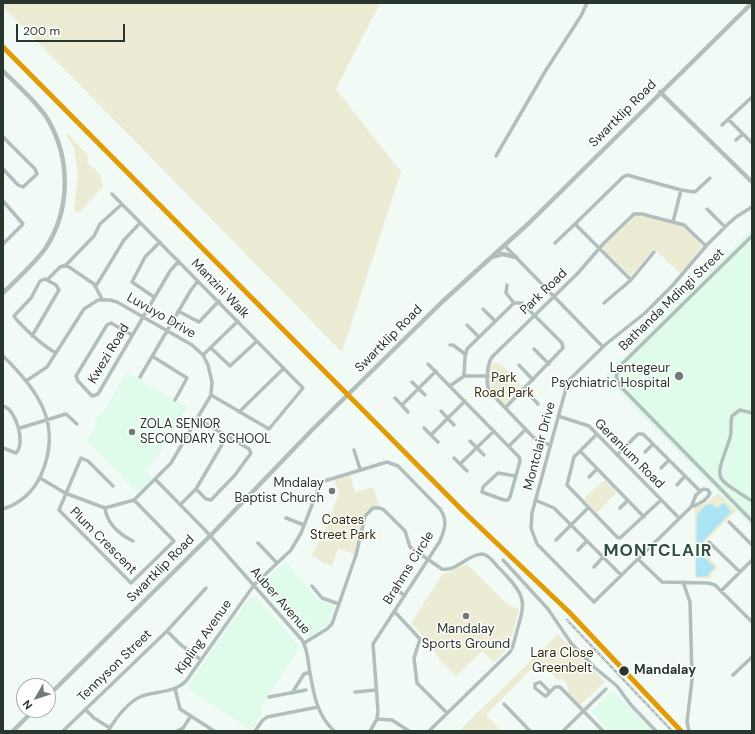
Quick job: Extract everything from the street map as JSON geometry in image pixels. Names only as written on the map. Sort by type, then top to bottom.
[{"type":"main road","name":"Swartklip Road","points":[[56,688],[210,536],[357,385],[442,302],[491,258],[749,4]]},
{"type":"main road","points":[[3,71],[36,104],[47,118],[61,153],[65,185],[59,218],[46,248],[3,293]]},
{"type":"main road","points":[[660,92],[752,182]]},
{"type":"main road","points":[[491,258],[502,254],[516,257]]},
{"type":"main road","points":[[13,731],[26,718]]},
{"type":"street","points":[[496,156],[546,70],[581,16],[587,3]]},
{"type":"street","points":[[722,125],[752,97]]},
{"type":"street","points":[[749,101],[752,104]]},
{"type":"street","points":[[729,120],[752,143]]},
{"type":"street","points":[[736,140],[743,134]]},
{"type":"street","points":[[3,137],[36,169],[37,174],[23,187],[3,169]]},
{"type":"street","points":[[555,243],[626,175],[681,190],[694,192],[710,178]]},
{"type":"street","points":[[673,222],[681,190]]},
{"type":"street","name":"Manzini Walk","points":[[112,194],[303,388],[271,427],[266,428],[239,412]]},
{"type":"street","points":[[3,201],[23,224],[3,244]]},
{"type":"street","points":[[56,353],[43,346],[32,336],[16,319],[14,314],[31,298],[45,279],[60,267],[66,265],[94,236],[100,224],[122,204]]},
{"type":"street","points":[[3,208],[7,205]]},
{"type":"street","name":"Montclair Drive","points":[[621,575],[594,602],[535,540],[530,520],[568,381],[603,346],[645,313],[673,286],[706,246],[725,227],[736,217],[752,207]]},
{"type":"street","points":[[707,209],[725,227]]},
{"type":"street","name":"Park Road","points":[[550,445],[538,440],[489,391],[488,365],[492,357],[535,316],[599,248],[635,214],[642,214],[686,226],[706,246]]},
{"type":"street","points":[[96,286],[124,240],[140,223]]},
{"type":"street","points":[[575,224],[631,280]]},
{"type":"street","name":"Bathanda Mdingi Street","points":[[752,236],[622,364],[618,369],[617,377],[621,387],[752,521]]},
{"type":"street","points":[[154,297],[132,282],[147,255],[160,242]]},
{"type":"street","points":[[504,245],[603,346]]},
{"type":"street","points":[[604,303],[631,280],[654,252]]},
{"type":"street","name":"Kwezi Road","points":[[132,335],[111,323],[107,324],[76,378],[90,394],[94,396],[98,394],[154,297],[170,271],[179,261]]},
{"type":"street","points":[[26,381],[44,370],[84,309],[93,302],[102,299],[96,286],[66,265]]},
{"type":"street","points":[[32,336],[59,290],[58,287],[45,279]]},
{"type":"street","points":[[140,377],[178,311],[198,281]]},
{"type":"street","points":[[507,285],[506,293],[514,303]]},
{"type":"street","name":"Luvuyo Drive","points":[[102,299],[117,302],[192,345],[203,355],[211,373],[210,395],[198,419],[171,463],[156,480],[134,500]]},
{"type":"street","points":[[178,311],[199,322],[219,301]]},
{"type":"street","points":[[464,376],[465,354],[467,349],[514,303],[522,302],[563,346],[562,352],[505,408]]},
{"type":"street","points":[[483,309],[495,321]]},
{"type":"street","points":[[203,355],[238,321]]},
{"type":"street","points":[[467,325],[479,337]]},
{"type":"street","points":[[211,348],[230,366],[257,340]]},
{"type":"street","points":[[450,345],[453,345],[465,354]]},
{"type":"street","points":[[534,349],[549,364]]},
{"type":"street","points":[[3,356],[26,381],[48,420],[50,430],[49,452],[40,478],[34,487],[21,500],[3,509]]},
{"type":"street","points":[[152,356],[187,378],[176,400]]},
{"type":"street","points":[[428,364],[520,459],[510,497],[507,500],[482,492],[483,487],[498,473],[515,476]]},
{"type":"street","points":[[518,365],[533,380]]},
{"type":"street","points":[[210,395],[239,412],[284,368]]},
{"type":"street","points":[[402,405],[436,372]]},
{"type":"street","points":[[450,386],[464,376],[488,376]]},
{"type":"street","points":[[412,382],[425,395]]},
{"type":"street","points":[[524,389],[538,404]]},
{"type":"street","points":[[395,398],[408,412]]},
{"type":"street","points":[[431,434],[465,401]]},
{"type":"street","points":[[3,406],[7,408],[20,428],[20,444],[17,452],[3,448]]},
{"type":"street","points":[[752,413],[740,410],[732,416],[732,432],[719,469],[720,476],[724,483],[752,501]]},
{"type":"street","points":[[441,411],[454,425]]},
{"type":"street","points":[[20,428],[66,414],[77,424]]},
{"type":"street","name":"Geranium Road","points":[[558,416],[586,424],[679,518]]},
{"type":"street","points":[[196,489],[208,500],[213,499],[250,457],[251,453],[249,450],[198,419]]},
{"type":"street","points":[[424,428],[438,442]]},
{"type":"street","points":[[509,446],[526,429]]},
{"type":"street","points":[[460,464],[494,431]]},
{"type":"street","points":[[617,455],[639,433],[643,434],[700,491]]},
{"type":"street","points":[[597,434],[573,458],[566,484],[588,508],[620,538],[661,500]]},
{"type":"street","points":[[180,505],[196,489],[227,436]]},
{"type":"street","points":[[470,441],[484,455]]},
{"type":"street","points":[[645,452],[653,444]]},
{"type":"street","points":[[354,450],[360,469]]},
{"type":"street","points":[[580,451],[644,517]]},
{"type":"street","points":[[65,493],[81,458],[88,461],[113,486]]},
{"type":"street","points":[[454,458],[467,471]]},
{"type":"street","points":[[661,468],[669,460]]},
{"type":"street","name":"Brahms Circle","points":[[254,585],[291,550],[304,525],[321,482],[385,462],[394,464],[442,511],[446,522],[445,530],[373,644],[377,719]]},
{"type":"street","points":[[589,477],[597,469]]},
{"type":"street","points":[[677,485],[685,476]]},
{"type":"street","points":[[40,478],[65,493],[105,508],[134,500]]},
{"type":"street","name":"Auber Avenue","points":[[156,480],[210,536],[304,643],[318,707],[324,719],[334,731]]},
{"type":"street","points":[[535,500],[553,506],[621,575],[691,507],[705,500],[710,494],[707,489],[700,491],[691,507]]},
{"type":"street","name":"Plum Crescent","points":[[65,493],[59,509],[60,513],[76,529],[86,536],[96,549],[110,560],[118,571],[131,583],[174,541],[171,536],[134,500]]},
{"type":"street","points":[[620,508],[628,500]]},
{"type":"street","points":[[304,643],[330,626],[356,555],[365,516],[373,508],[377,507],[384,510],[405,531],[410,547],[446,569],[479,554],[485,554],[514,583],[524,602],[512,649],[429,731]]},
{"type":"street","points":[[105,508],[108,520],[120,533],[133,541]]},
{"type":"street","points":[[556,540],[588,508]]},
{"type":"street","points":[[286,518],[304,525]]},
{"type":"street","points":[[729,522],[752,546]]},
{"type":"street","points":[[578,550],[587,541]]},
{"type":"street","points":[[709,542],[740,572]]},
{"type":"street","points":[[258,543],[277,563]]},
{"type":"street","points":[[594,567],[603,558]]},
{"type":"street","points":[[638,559],[659,580],[667,582],[712,583],[752,622]]},
{"type":"street","points":[[503,560],[548,610],[571,643],[594,667],[616,686],[625,699],[656,731]]},
{"type":"street","points":[[721,591],[752,560]]},
{"type":"street","points":[[683,582],[689,597],[690,607],[692,680],[688,722],[689,731]]},
{"type":"street","name":"Kipling Avenue","points":[[109,730],[119,714],[139,698],[175,689],[186,681],[254,585]]},
{"type":"street","points":[[312,586],[322,598],[339,604]]},
{"type":"street","points":[[167,631],[206,588]]},
{"type":"street","points":[[394,588],[404,595]]},
{"type":"street","points":[[394,611],[420,640],[414,658],[417,683],[447,714]]},
{"type":"street","name":"Tennyson Street","points":[[62,731],[167,631],[181,645],[201,660]]},
{"type":"street","points":[[733,675],[752,658]]},
{"type":"street","points":[[292,693],[304,674],[310,672]]},
{"type":"street","points":[[550,692],[540,682],[535,684],[535,688],[544,696],[550,692],[557,686],[560,687],[603,731]]},
{"type":"street","points":[[175,689],[179,707],[214,731]]},
{"type":"street","points":[[563,731],[606,689]]},
{"type":"street","points":[[269,697],[306,690]]},
{"type":"street","points":[[355,692],[376,690]]},
{"type":"street","points":[[504,704],[530,731]]},
{"type":"street","points":[[255,731],[266,717],[318,707]]},
{"type":"street","points":[[85,709],[109,730]]},
{"type":"street","points":[[177,731],[183,728],[191,716]]},
{"type":"street","points":[[370,731],[377,719],[392,720],[410,731]]},
{"type":"shaded area","name":"Lentegeur Psychiatric Hospital","points":[[752,229],[752,527],[606,379],[607,373]]},
{"type":"shaded area","name":"ZOLA SENIOR SECONDARY SCHOOL","points":[[126,372],[187,407],[157,458],[144,470],[152,478],[137,492],[87,441],[97,423],[94,420],[104,411]]},
{"type":"shaded area","points":[[286,561],[318,600],[332,605],[334,609],[328,624],[309,637],[306,636],[261,586],[261,584]]},
{"type":"shaded area","points":[[251,596],[256,596],[300,648],[261,706],[262,714],[251,730],[186,688]]},
{"type":"shaded area","points":[[612,690],[653,731],[609,731],[591,711]]},
{"type":"green space","points":[[3,3],[380,3],[336,89],[401,172],[342,352],[3,7]]},
{"type":"green space","points":[[67,133],[86,153],[88,157],[87,162],[100,174],[103,187],[79,213],[74,211],[78,175],[74,148],[66,135]]},
{"type":"green space","points":[[641,215],[684,227],[700,243],[701,248],[680,273],[654,249],[631,276],[604,250],[603,246],[634,216]]},
{"type":"green space","name":"Park Road Park","points":[[495,362],[502,365],[523,387],[506,404],[499,399],[490,386],[488,376],[490,363],[494,364]]},
{"type":"green space","name":"Coates Street Park","points":[[350,474],[355,492],[373,487],[379,505],[369,509],[363,515],[355,555],[338,548],[332,566],[323,563],[312,555],[339,494],[334,479]]},
{"type":"green space","points":[[605,480],[617,492],[597,513],[585,500],[585,497]]},
{"type":"green space","points":[[718,493],[736,511],[706,541],[708,547],[703,552],[718,567],[711,574],[711,578],[695,578],[695,508],[708,502]]},
{"type":"green space","name":"Mandalay Sports Ground","points":[[467,564],[509,606],[519,609],[509,647],[494,662],[482,651],[456,676],[439,659],[429,643],[411,623],[443,574]]},
{"type":"green space","name":"Lara Close Greenbelt","points":[[558,634],[605,682],[580,705],[568,693],[567,684],[562,678],[559,681],[539,661],[486,715],[502,731],[459,731]]},
{"type":"water","points":[[724,503],[731,512],[703,541],[706,546],[700,551],[700,554],[715,567],[707,576],[696,577],[697,515],[706,505],[712,504],[717,508]]},
{"type":"railway","points":[[567,620],[672,731]]},
{"type":"transit line","points":[[3,47],[464,512],[570,613],[681,731]]},
{"type":"place","name":"Lentegeur Psychiatric Hospital","points":[[679,376]]},
{"type":"place","name":"ZOLA SENIOR SECONDARY SCHOOL","points":[[132,432]]},
{"type":"place","name":"Mndalay Baptist Church","points":[[332,491]]},
{"type":"place","name":"Mandalay Sports Ground","points":[[466,616]]},
{"type":"place","name":"Mandalay","points":[[624,671]]},
{"type":"district","name":"MONTCLAIR","points":[[658,552]]}]
